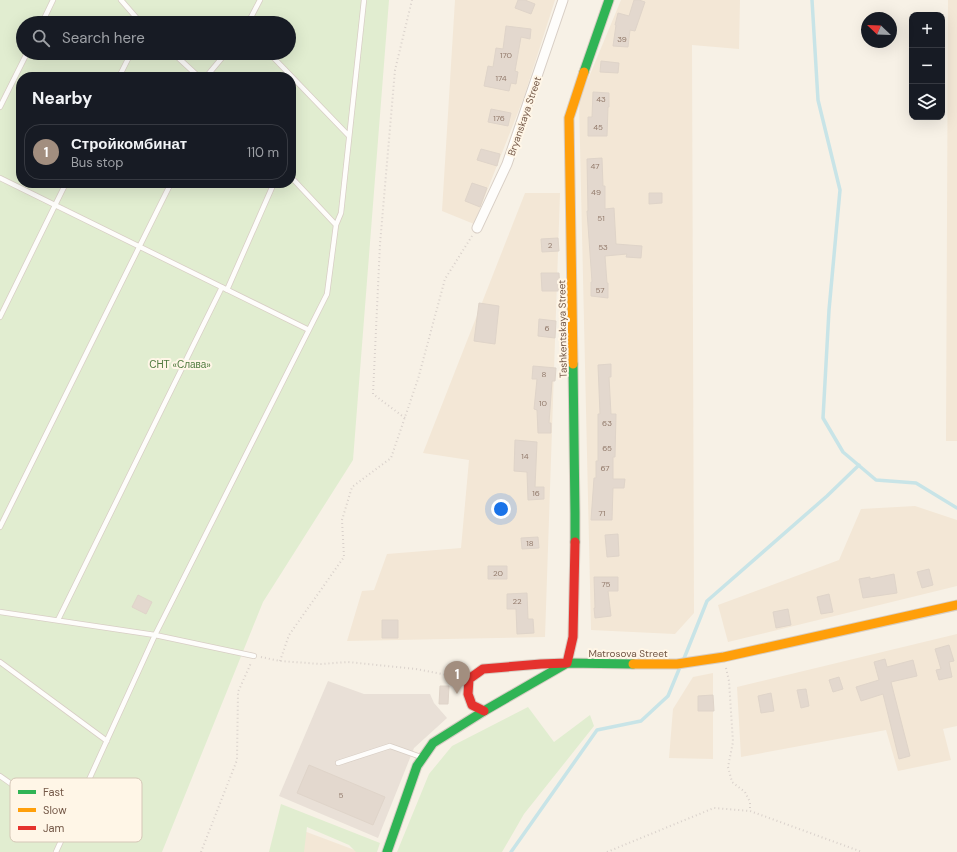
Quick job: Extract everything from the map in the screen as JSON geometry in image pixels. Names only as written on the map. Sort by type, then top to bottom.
[{"type":"street","name":"Bryanskaya Street","points":[[477,228],[507,164],[563,0]]},
{"type":"street","name":"Tashkentskaya Street","points":[[567,663],[573,637],[575,513],[569,118],[609,0]]},
{"type":"street","name":"Matrosova Street","points":[[469,680],[483,668],[567,663],[677,664],[724,657],[957,605]]},
{"type":"street","points":[[387,852],[417,766],[433,743],[567,663]]},
{"type":"street","points":[[469,680],[468,694],[472,705],[484,712]]},
{"type":"lane","points":[[45,16],[53,0]]},
{"type":"lane","points":[[252,16],[260,0]]},
{"type":"lane","points":[[90,778],[155,635],[327,294],[336,225],[341,213],[364,0]]},
{"type":"lane","points":[[124,1],[136,16]]},
{"type":"lane","points":[[18,72],[24,60]]},
{"type":"lane","points":[[122,72],[128,60]]},
{"type":"lane","points":[[181,60],[194,72]]},
{"type":"lane","points":[[210,72],[220,60]]},
{"type":"lane","points":[[276,60],[287,72]]},
{"type":"lane","points":[[0,107],[16,75]]},
{"type":"lane","points":[[296,81],[349,136]]},
{"type":"lane","points":[[0,178],[16,186]]},
{"type":"lane","points":[[296,182],[336,225]]},
{"type":"lane","points":[[20,188],[309,330]]},
{"type":"lane","points":[[0,317],[64,188]]},
{"type":"lane","points":[[0,527],[168,188]]},
{"type":"lane","points":[[227,290],[272,188]]},
{"type":"lane","points":[[58,620],[222,287]]},
{"type":"lane","points":[[0,612],[155,635],[254,656]]},
{"type":"lane","points":[[0,662],[107,741]]},
{"type":"lane","points":[[338,763],[390,746],[423,758]]},
{"type":"lane","points":[[0,776],[10,783]]},
{"type":"lane","points":[[56,852],[61,842]]},
{"type":"path","points":[[405,418],[373,394],[380,244],[395,70],[412,0]]},
{"type":"path","points":[[280,661],[289,635],[344,557],[342,520],[352,486],[391,458],[418,379],[446,279],[477,228]]},
{"type":"path","points":[[201,852],[238,760],[238,692],[254,656],[280,661],[321,664],[348,662],[416,669],[469,680]]},
{"type":"path","points":[[724,657],[729,681],[733,742],[728,767],[732,782],[745,792],[750,802],[750,811]]},
{"type":"path","points":[[607,852],[714,808],[750,811],[862,852]]},
{"type":"shaded area","points":[[455,0],[555,0],[524,97],[474,224],[442,211]]},
{"type":"shaded area","points":[[621,0],[740,0],[739,49],[692,45],[694,613],[675,634],[591,630],[579,101]]},
{"type":"shaded area","points":[[948,0],[957,0],[957,441],[946,441]]},
{"type":"shaded area","points":[[525,193],[560,193],[545,637],[347,641],[362,591],[374,590],[387,554],[461,548],[469,460],[423,453]]},
{"type":"shaded area","points":[[915,506],[957,520],[957,586],[728,642],[718,605],[839,560],[861,509]]},
{"type":"shaded area","points":[[957,634],[957,726],[943,729],[951,760],[898,771],[886,730],[741,757],[737,687]]},
{"type":"shaded area","points":[[713,673],[713,759],[669,758],[673,709],[693,677]]},
{"type":"shaded area","points":[[328,681],[364,694],[430,694],[434,703],[447,718],[414,748],[378,838],[279,796]]},
{"type":"shaded area","points":[[304,831],[360,852],[296,852]]},
{"type":"green space","name":"СНТ «Слава»","points":[[0,0],[389,0],[353,460],[263,602],[162,852],[0,852]]},
{"type":"green space","points":[[528,707],[554,742],[590,715],[594,726],[524,814],[502,852],[397,852],[429,774],[452,746]]},
{"type":"green space","points":[[281,804],[380,843],[377,852],[356,852],[349,845],[307,827],[304,852],[269,852]]},
{"type":"building","points":[[518,0],[525,0],[535,4],[531,14],[515,8]]},
{"type":"building","points":[[634,0],[645,2],[635,31],[630,30],[628,47],[613,46],[618,13],[629,16]]},
{"type":"building","points":[[506,26],[531,29],[530,39],[521,37],[515,71],[518,72],[516,84],[511,83],[509,91],[484,86],[488,66],[493,67],[496,48],[503,49]]},
{"type":"building","points":[[601,61],[619,63],[618,73],[600,72]]},
{"type":"building","points":[[593,92],[609,93],[607,136],[588,136],[588,117],[592,117]]},
{"type":"building","points":[[491,109],[511,113],[508,126],[488,122]]},
{"type":"building","points":[[481,149],[500,154],[497,166],[477,160]]},
{"type":"building","points":[[602,158],[603,186],[605,186],[605,209],[614,208],[616,244],[642,246],[641,258],[626,257],[627,254],[605,256],[608,298],[591,296],[592,282],[587,211],[587,159]]},
{"type":"building","points":[[472,183],[487,188],[480,207],[465,201]]},
{"type":"building","points":[[649,193],[662,193],[662,203],[649,204]]},
{"type":"building","points":[[558,238],[559,251],[542,252],[541,239]]},
{"type":"building","points":[[541,273],[559,273],[560,291],[542,291]]},
{"type":"building","points":[[479,303],[499,306],[495,344],[474,341]]},
{"type":"building","points":[[539,319],[556,321],[555,338],[538,336]]},
{"type":"building","points":[[611,364],[611,377],[609,377],[611,414],[616,414],[613,479],[625,479],[624,488],[613,488],[612,520],[591,520],[594,478],[596,478],[596,461],[598,461],[598,414],[600,414],[598,365]]},
{"type":"building","points":[[533,366],[556,368],[555,381],[552,381],[549,423],[551,423],[551,433],[538,433],[537,410],[534,409],[537,379],[532,379]]},
{"type":"building","points":[[515,440],[537,442],[535,487],[544,487],[544,499],[528,500],[527,472],[514,471]]},
{"type":"building","points":[[618,534],[619,556],[607,557],[605,535]]},
{"type":"building","points":[[538,537],[539,548],[522,549],[521,538]]},
{"type":"building","points":[[488,566],[507,566],[507,579],[488,579]]},
{"type":"building","points":[[929,569],[933,585],[922,588],[917,572]]},
{"type":"building","points":[[894,574],[897,593],[863,598],[859,579],[870,577],[870,579]]},
{"type":"building","points":[[594,577],[618,577],[618,591],[608,591],[611,616],[595,618]]},
{"type":"building","points":[[527,593],[528,619],[533,619],[534,633],[517,634],[516,609],[507,609],[507,594]]},
{"type":"building","points":[[829,594],[833,612],[821,614],[817,597]]},
{"type":"building","points":[[138,595],[152,602],[146,614],[132,607]]},
{"type":"building","points":[[788,609],[791,625],[776,628],[773,612]]},
{"type":"building","points":[[382,620],[398,620],[398,638],[382,638]]},
{"type":"building","points":[[949,645],[954,661],[949,662],[952,677],[939,680],[936,670],[941,669],[935,649]]},
{"type":"building","points":[[885,659],[887,667],[913,660],[917,676],[891,682],[910,756],[899,759],[883,694],[861,701],[856,687],[879,680],[874,662]]},
{"type":"building","points":[[839,677],[843,689],[833,692],[829,680]]},
{"type":"building","points":[[440,686],[449,686],[448,704],[439,704]]},
{"type":"building","points":[[806,689],[809,706],[801,708],[797,690]]},
{"type":"building","points":[[771,693],[774,711],[761,713],[758,696]]},
{"type":"building","points":[[713,695],[714,711],[698,711],[698,696]]},
{"type":"building","points":[[309,765],[385,797],[373,825],[297,793]]},
{"type":"waterway","points":[[812,0],[818,100],[840,190],[829,310],[823,418],[843,452],[876,480],[916,483],[957,508]]},
{"type":"waterway","points":[[683,661],[707,601],[827,496],[859,465]]},
{"type":"waterway","points":[[511,852],[597,730],[641,721],[668,696],[680,667]]},
{"type":"traffic: fast","points":[[584,72],[609,0]]},
{"type":"traffic: fast","points":[[573,364],[575,542]]},
{"type":"traffic: fast","points":[[387,852],[417,766],[433,743],[484,711],[567,663],[633,664]]},
{"type":"traffic: slow","points":[[573,364],[569,118],[584,72]]},
{"type":"traffic: slow","points":[[633,664],[677,664],[724,657],[957,605]]},
{"type":"traffic: jam","points":[[484,711],[472,705],[468,694],[469,679],[483,669],[567,663],[573,637],[575,542]]},
{"type":"place","name":"Стройкомбинат","points":[[457,694]]}]
